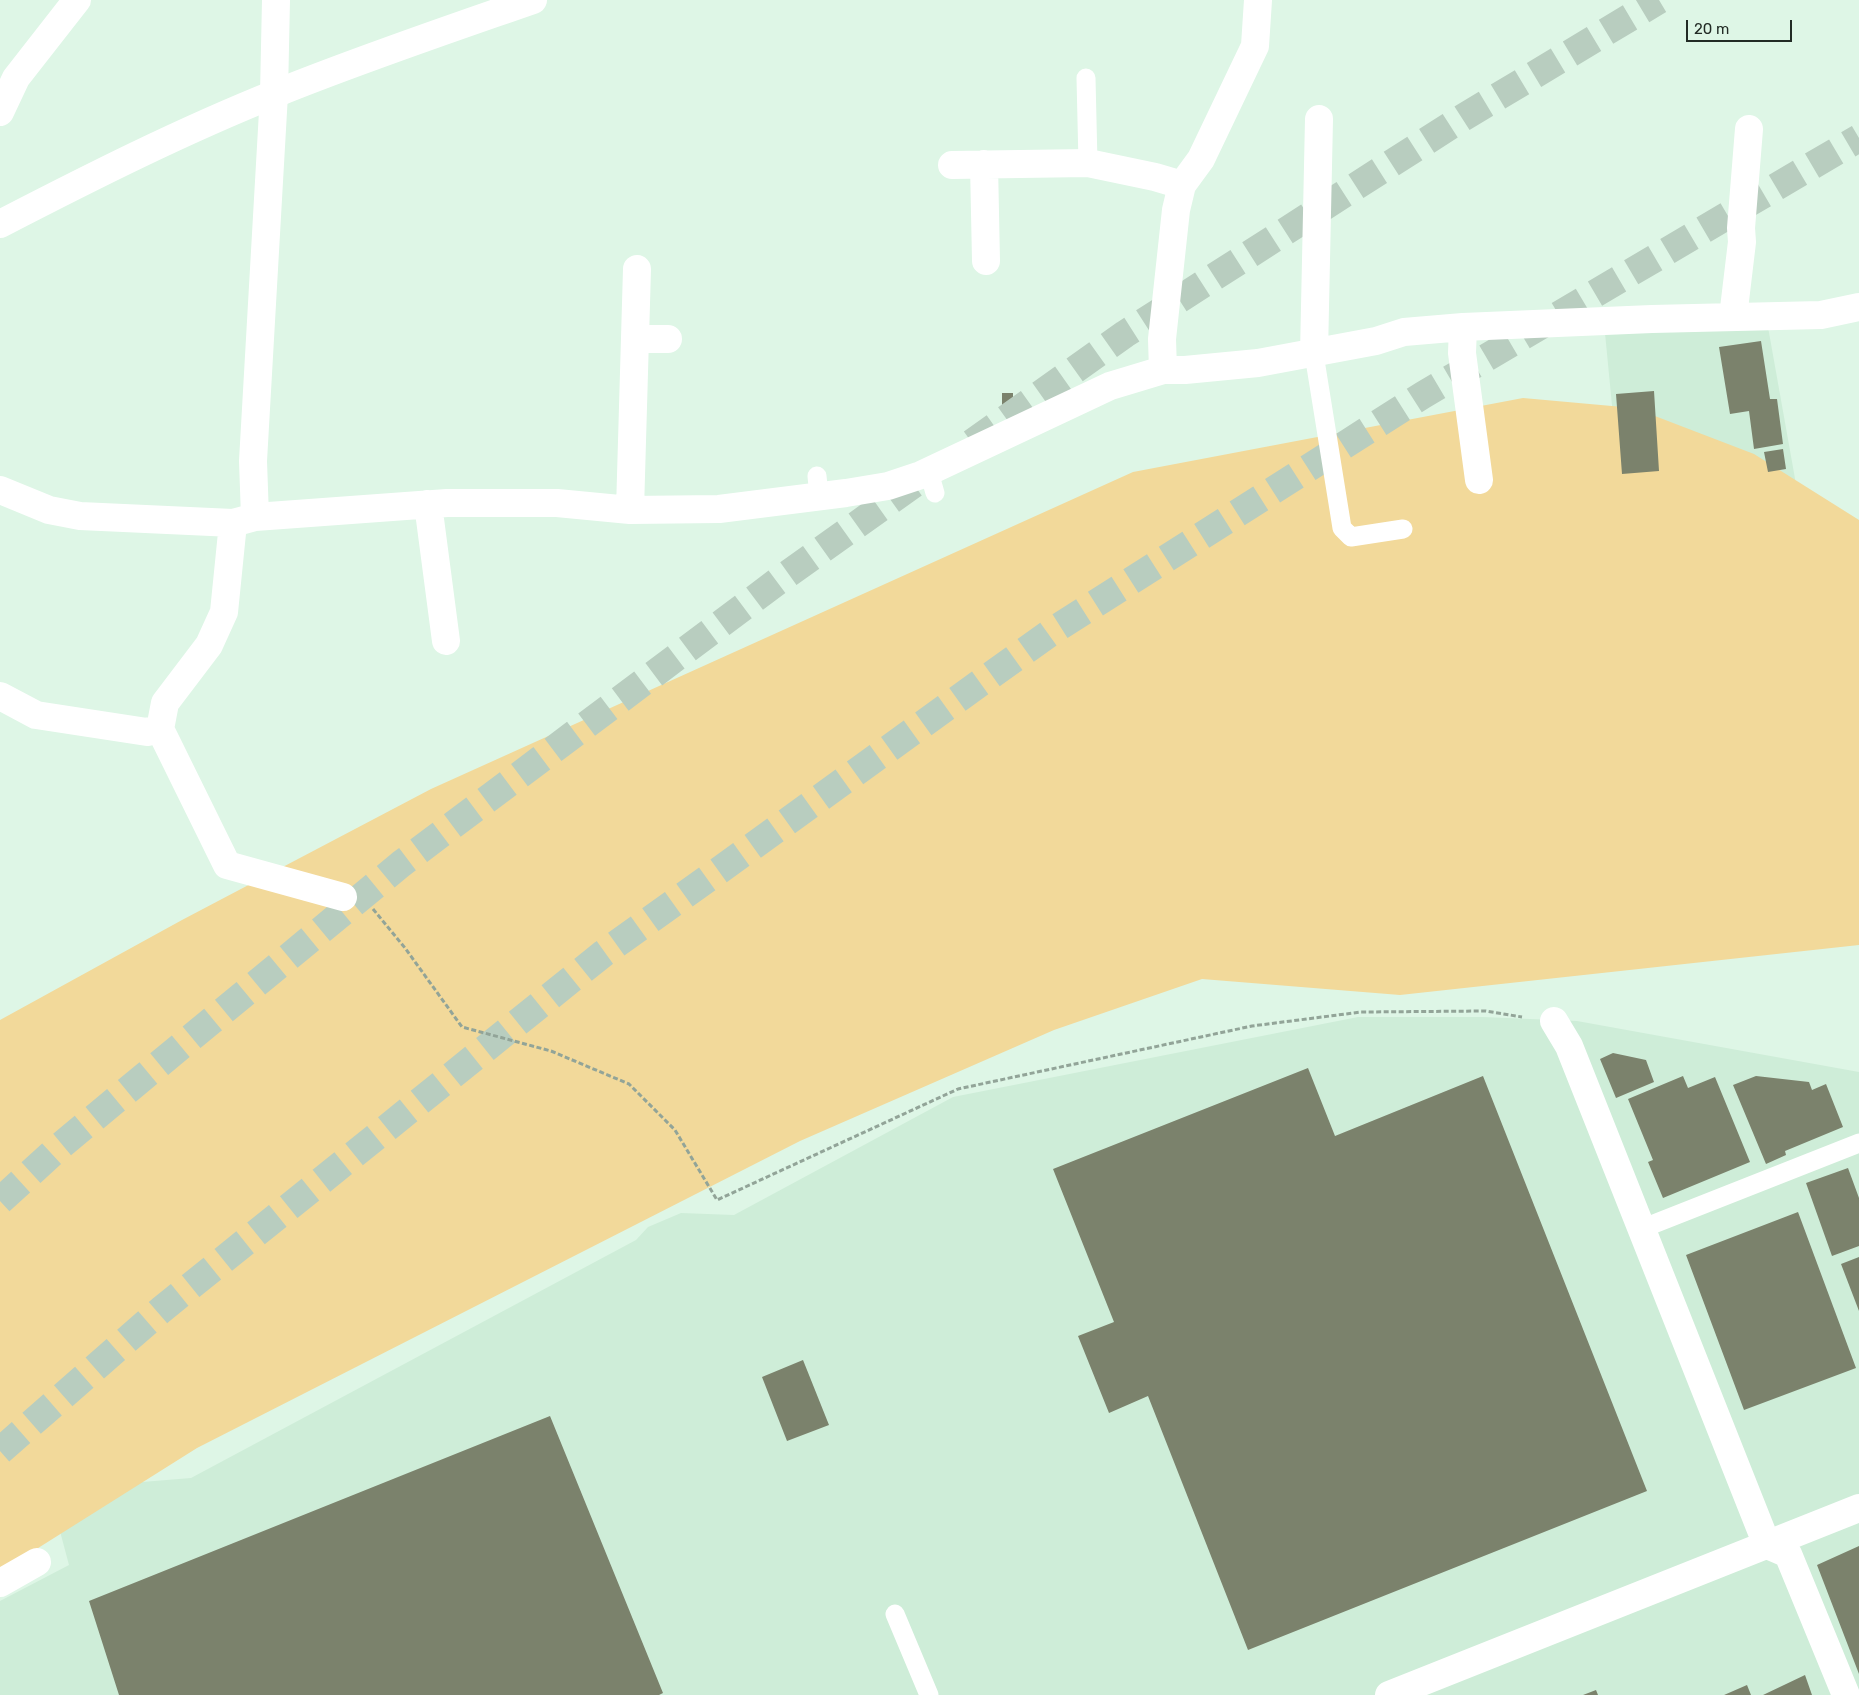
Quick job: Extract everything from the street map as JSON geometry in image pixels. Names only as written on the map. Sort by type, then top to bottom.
[{"type":"street","points":[[0,112],[16,78],[76,0]]},
{"type":"street","points":[[276,0],[274,94],[253,461],[244,520],[224,612],[209,645],[165,703],[160,729],[227,865],[343,898]]},
{"type":"street","points":[[0,224],[114,165],[274,94],[334,70],[533,0]]},
{"type":"street","points":[[1163,370],[1162,339],[1176,210],[1182,185],[1201,159],[1254,46],[1258,0]]},
{"type":"street","points":[[1314,354],[1319,119]]},
{"type":"street","points":[[1733,317],[1742,242],[1741,228],[1749,129]]},
{"type":"street","points":[[952,165],[1088,163],[1155,177],[1182,185]]},
{"type":"street","points":[[984,164],[986,260]]},
{"type":"street","points":[[630,510],[637,269]]},
{"type":"street","points":[[0,490],[49,510],[80,516],[244,520],[428,504],[557,503],[630,510],[718,510],[818,486],[888,486],[932,482],[1110,386],[1163,370],[1185,370],[1258,363],[1314,354],[1404,332],[1463,327],[1652,318],[1821,314],[1859,307]]},
{"type":"street","points":[[1463,327],[1462,353],[1479,480]]},
{"type":"street","points":[[634,339],[668,340]]},
{"type":"street","points":[[428,504],[446,641]]},
{"type":"street","points":[[0,696],[36,715],[147,732],[160,729]]},
{"type":"street","points":[[1554,1021],[1569,1046],[1767,1545],[1788,1554],[1846,1695]]},
{"type":"street","points":[[1390,1695],[1859,1508]]},
{"type":"street","points":[[0,1583],[37,1562]]},
{"type":"lane","points":[[1086,78],[1088,163]]},
{"type":"lane","points":[[1314,354],[1342,528],[1351,537],[1403,529]]},
{"type":"lane","points":[[1642,1229],[1859,1143]]},
{"type":"lane","points":[[895,1614],[929,1695]]},
{"type":"path","points":[[343,898],[372,908],[462,1027],[551,1051],[629,1084],[675,1130],[717,1200],[958,1089],[1223,1032],[1252,1026],[1361,1012],[1486,1011],[1554,1021]]},
{"type":"shaded area","points":[[1768,327],[1799,501],[1619,478],[1605,333]]},
{"type":"shaded area","points":[[1523,398],[1634,408],[1754,454],[1859,520],[1859,945],[1400,995],[1202,979],[1054,1030],[800,1141],[197,1448],[0,1572],[0,1020],[182,920],[431,789],[1133,472]]},
{"type":"shaded area","points":[[1358,1017],[1483,1017],[1577,1021],[1859,1072],[1859,1695],[0,1695],[0,1601],[69,1565],[57,1520],[130,1483],[191,1478],[636,1240],[648,1227],[681,1213],[734,1215],[953,1097]]},
{"type":"building","points":[[1761,341],[1770,399],[1777,399],[1783,444],[1754,449],[1749,411],[1730,414],[1719,347]]},
{"type":"building","points":[[1654,391],[1659,471],[1622,474],[1616,394]]},
{"type":"building","points":[[1002,393],[1013,393],[1013,408],[1002,408]]},
{"type":"building","points":[[1783,449],[1786,469],[1768,472],[1764,452]]},
{"type":"building","points":[[1613,1053],[1646,1060],[1654,1082],[1616,1098],[1600,1059]]},
{"type":"building","points":[[1308,1068],[1335,1136],[1483,1076],[1647,1491],[1248,1650],[1148,1396],[1109,1413],[1078,1336],[1114,1322],[1053,1169]]},
{"type":"building","points":[[1683,1076],[1688,1088],[1715,1077],[1750,1162],[1663,1198],[1648,1162],[1653,1160],[1628,1099]]},
{"type":"building","points":[[1756,1076],[1809,1082],[1812,1090],[1826,1084],[1843,1127],[1785,1151],[1786,1155],[1766,1164],[1733,1085]]},
{"type":"building","points":[[1848,1168],[1859,1198],[1859,1246],[1832,1256],[1806,1183]]},
{"type":"building","points":[[1798,1212],[1856,1368],[1744,1410],[1686,1255]]},
{"type":"building","points":[[1859,1257],[1859,1311],[1841,1264]]},
{"type":"building","points":[[803,1360],[829,1425],[787,1441],[762,1377]]},
{"type":"building","points":[[550,1416],[663,1693],[659,1695],[119,1695],[89,1601]]},
{"type":"building","points":[[1859,1546],[1859,1674],[1817,1565]]},
{"type":"building","points":[[1805,1675],[1812,1695],[1763,1695]]},
{"type":"building","points":[[1747,1685],[1751,1695],[1724,1695]]},
{"type":"building","points":[[1596,1690],[1598,1695],[1583,1695]]},
{"type":"tunnel","points":[[972,443],[1125,334],[1464,117],[1659,0]]},
{"type":"tunnel","points":[[0,1451],[161,1310],[604,953],[1054,630],[1423,395],[1859,138]]},
{"type":"tunnel","points":[[0,1201],[59,1147],[401,864],[778,581],[925,476]]}]
